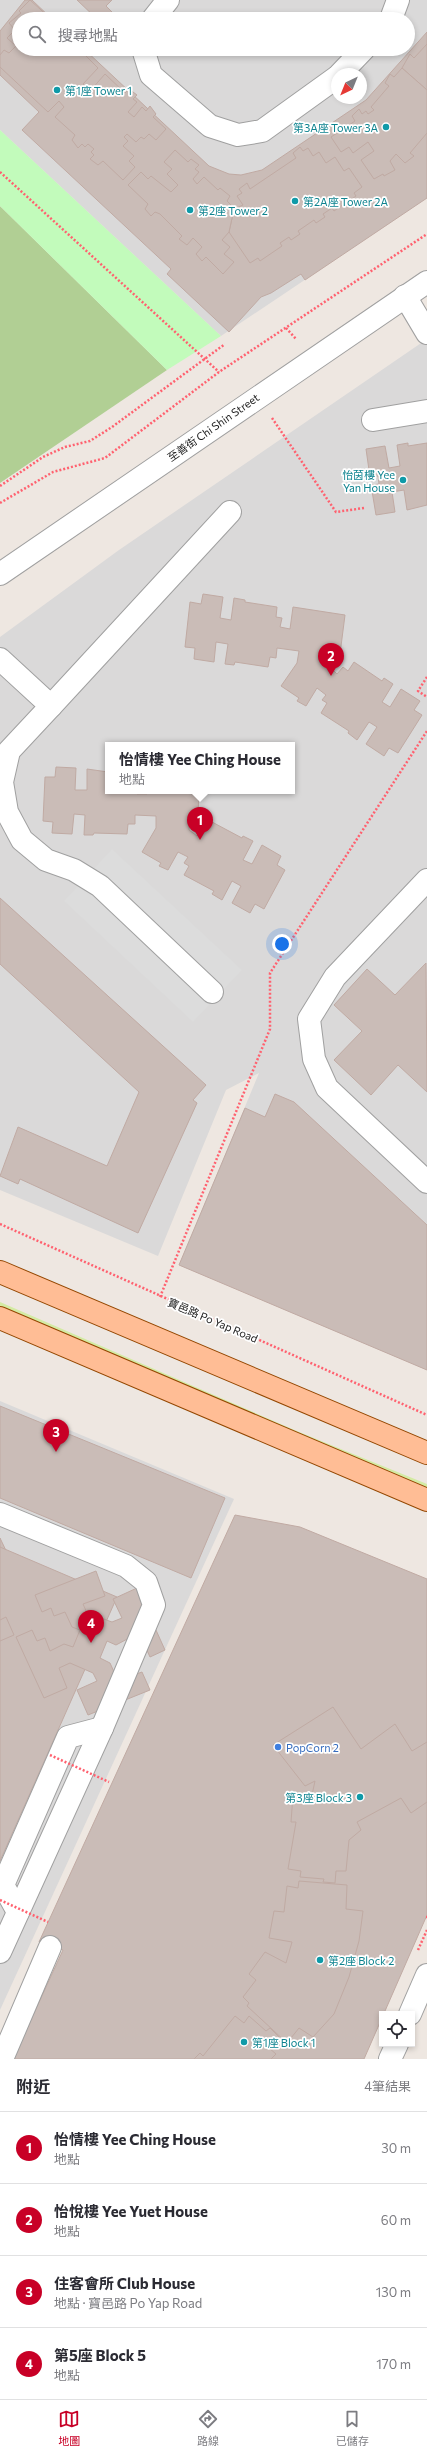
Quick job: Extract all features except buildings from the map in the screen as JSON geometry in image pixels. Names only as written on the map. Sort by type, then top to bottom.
[{"type":"main road","points":[[0,1272],[427,1453]]},
{"type":"main road","points":[[0,1318],[427,1500]]},
{"type":"street","points":[[159,12],[168,0]]},
{"type":"street","points":[[394,12],[398,0]]},
{"type":"street","points":[[145,56],[151,75],[210,126],[238,135],[262,131],[331,81]]},
{"type":"street","points":[[346,68],[357,56]]},
{"type":"street","name":"至善街 Chi Shin Street","points":[[0,574],[427,282]]},
{"type":"street","points":[[405,296],[427,333]]},
{"type":"street","points":[[373,420],[427,411]]},
{"type":"street","points":[[212,992],[100,886],[74,870],[46,860],[22,840],[7,812],[2,782],[9,751],[230,512]]},
{"type":"street","points":[[0,659],[51,706]]},
{"type":"street","points":[[427,880],[335,977],[310,1019],[314,1059],[326,1088],[427,1182]]},
{"type":"street","points":[[0,1514],[126,1566],[146,1582],[154,1605],[102,1728],[0,1952]]},
{"type":"street","points":[[2,2059],[50,1948]]},
{"type":"street","points":[[411,2011],[427,1976]]},
{"type":"street","points":[[390,2059],[396,2047]]},
{"type":"path","points":[[0,172],[219,372]]},
{"type":"path","points":[[0,503],[53,472],[105,458],[219,372],[427,234]]},
{"type":"path","points":[[0,486],[43,457],[65,447],[90,441],[112,428],[225,344]]},
{"type":"path","points":[[272,417],[336,512],[364,508]]},
{"type":"path","points":[[427,677],[418,691],[427,697]]},
{"type":"path","points":[[160,1297],[270,1029],[270,973],[427,731]]},
{"type":"path","name":"寶邑路 Po Yap Road","points":[[0,1224],[160,1297],[427,1415]]},
{"type":"path","points":[[50,1755],[109,1782]]},
{"type":"path","points":[[0,1900],[48,1922]]},
{"type":"shaded area","points":[[0,0],[427,0],[427,198],[221,336],[0,130]]},
{"type":"shaded area","points":[[427,339],[427,1370],[179,1265],[259,1073],[226,1090],[158,1256],[0,1190],[0,637],[119,550]]},
{"type":"shaded area","points":[[112,849],[242,970],[193,1022],[64,901]]},
{"type":"shaded area","points":[[0,1401],[234,1499],[0,2010]]},
{"type":"green space","points":[[0,130],[221,336],[167,370],[0,206]]},
{"type":"green space","points":[[0,206],[167,370],[0,483]]},
{"type":"green space","points":[[0,1302],[299,1432],[427,1484],[427,1493],[0,1311]]},
{"type":"place","name":"第1座 Tower 1","points":[[57,90]]},
{"type":"place","name":"第3A座 Tower 3A","points":[[386,127]]},
{"type":"place","name":"第2A座 Tower 2A","points":[[295,201]]},
{"type":"place","name":"第2座 Tower 2","points":[[190,210]]},
{"type":"place","name":"怡茵樓 Yee Yan House","points":[[403,480]]},
{"type":"place","name":"怡悅樓 Yee Yuet House","points":[[331,676]]},
{"type":"place","name":"怡情樓 Yee Ching House","points":[[200,840]]},
{"type":"place","name":"住客會所 Club House","points":[[56,1452]]},
{"type":"place","name":"第5座 Block 5","points":[[91,1643]]},
{"type":"place","name":"PopCorn 2","points":[[278,1747]]},
{"type":"place","name":"第3座 Block 3","points":[[360,1797]]},
{"type":"place","name":"第2座 Block 2","points":[[320,1960]]},
{"type":"place","name":"第1座 Block 1","points":[[244,2042]]}]
